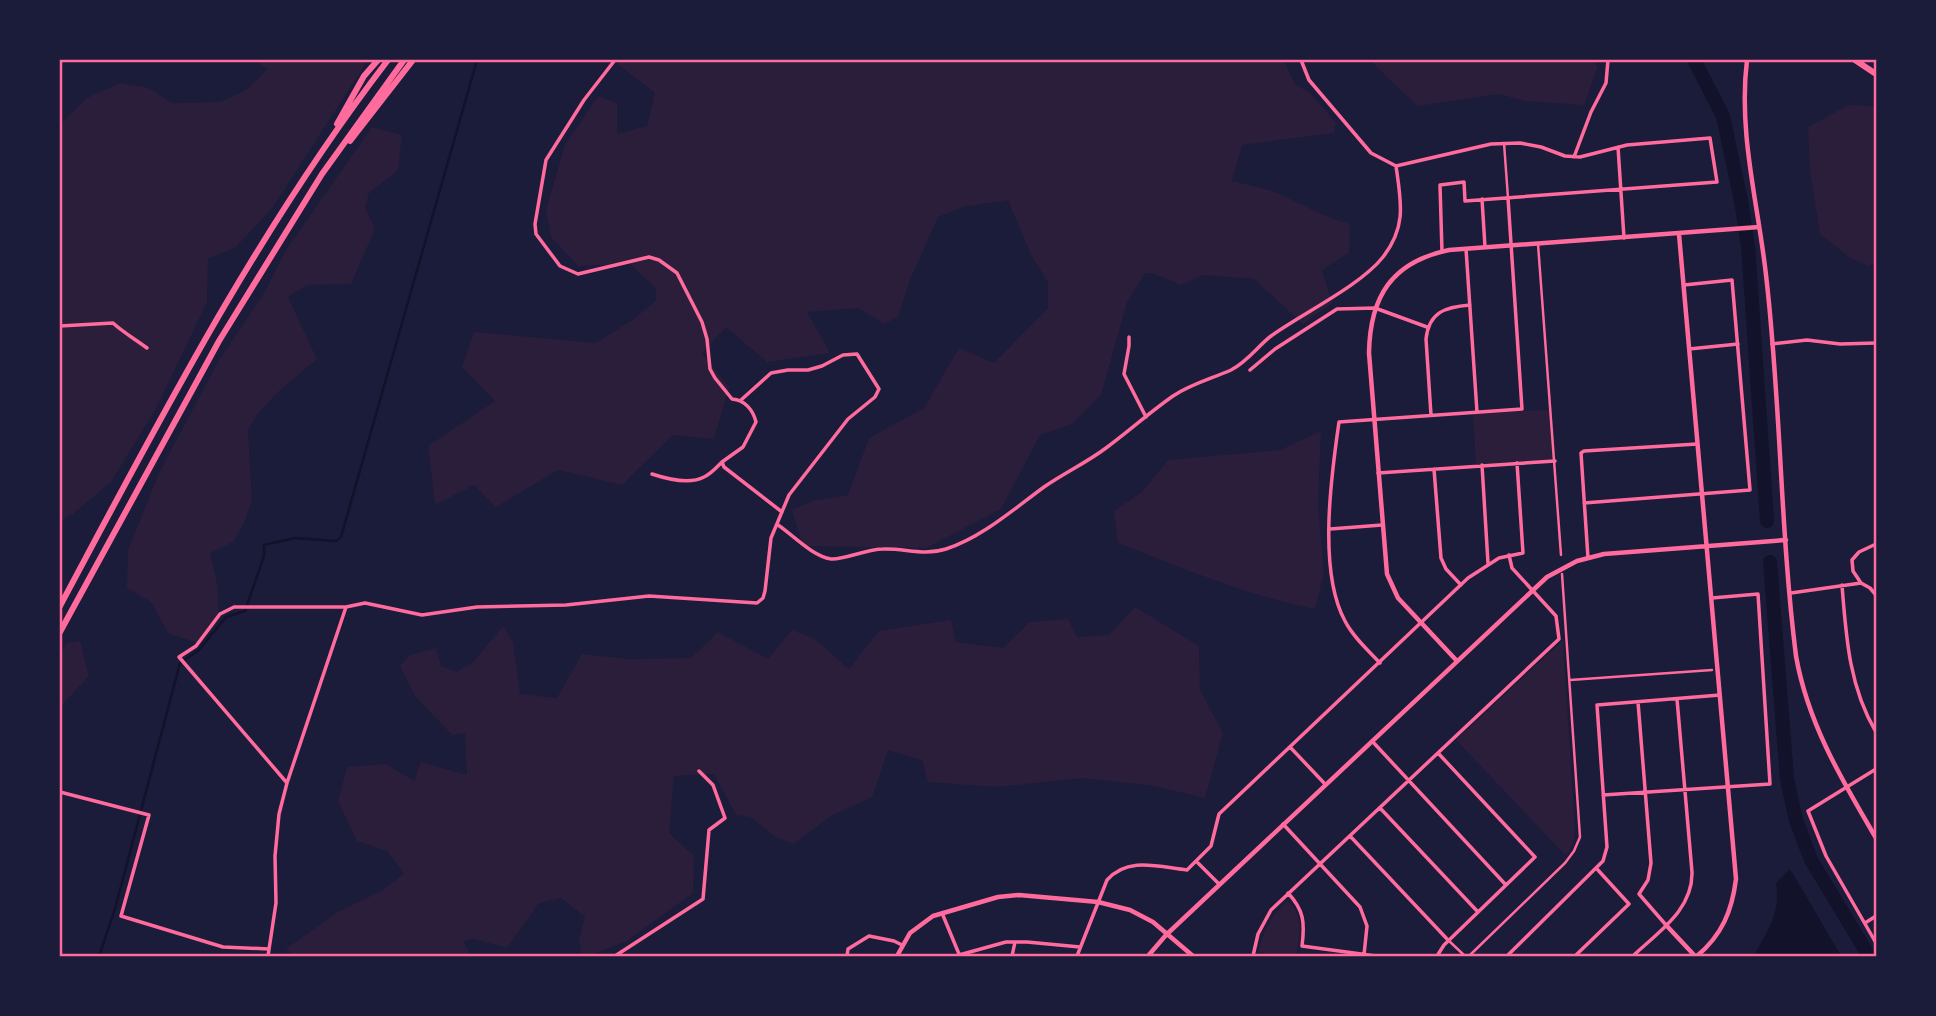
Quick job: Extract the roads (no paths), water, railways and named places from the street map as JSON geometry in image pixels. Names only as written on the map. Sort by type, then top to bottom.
[{"type":"highway","points":[[314,165],[364,76],[378,60]]},
{"type":"highway","points":[[60,606],[149,440],[244,272],[314,165],[388,60]]},
{"type":"highway","points":[[60,632],[219,341],[322,174],[404,60]]},
{"type":"highway","points":[[322,174],[413,60]]},
{"type":"highway","points":[[1855,60],[1877,74]]},
{"type":"street","points":[[614,60],[584,100],[546,160],[535,224],[536,234],[561,266],[578,274],[649,257],[659,260],[677,273],[702,322],[710,369],[732,399],[741,400],[754,415],[756,422],[743,447],[704,477],[674,481],[652,474]]},
{"type":"street","points":[[1301,60],[1309,80],[1371,153],[1396,166],[1491,144],[1530,145],[1574,157],[1618,147],[1710,138],[1717,182],[1465,201],[1464,182],[1440,185],[1442,251]]},
{"type":"street","points":[[1574,157],[1591,112],[1606,83],[1608,60]]},
{"type":"street","points":[[1747,60],[1746,140],[1772,344],[1796,656],[1807,703],[1819,735],[1877,838]]},
{"type":"street","points":[[1380,663],[1352,633],[1339,608],[1331,575],[1329,493],[1339,422],[1522,409],[1504,143]]},
{"type":"street","points":[[1618,147],[1624,238]]},
{"type":"street","points":[[778,525],[818,554],[832,559],[885,548],[924,553],[959,544],[1000,520],[1062,474],[1105,449],[1190,386],[1238,365],[1275,334],[1373,267],[1395,237],[1401,220],[1402,200],[1396,166]]},
{"type":"street","points":[[1482,200],[1485,247]]},
{"type":"street","points":[[1457,661],[1398,598],[1387,574],[1369,353],[1369,332],[1385,285],[1420,259],[1442,251],[1759,227]]},
{"type":"street","points":[[1638,702],[1651,863],[1648,880],[1639,894],[1696,957],[1721,930],[1731,908],[1736,879],[1679,234]]},
{"type":"street","points":[[1538,244],[1561,555]]},
{"type":"street","points":[[1466,249],[1477,412]]},
{"type":"street","points":[[1584,503],[1750,490],[1731,281],[1684,285]]},
{"type":"street","points":[[1431,415],[1427,327],[1438,313],[1470,305]]},
{"type":"street","points":[[1250,370],[1275,349],[1337,309],[1375,308],[1427,327]]},
{"type":"street","points":[[60,326],[113,323],[129,338],[147,348]]},
{"type":"street","points":[[1129,337],[1124,374],[1146,417]]},
{"type":"street","points":[[1772,344],[1807,340],[1840,344],[1877,342]]},
{"type":"street","points":[[1689,349],[1738,344]]},
{"type":"street","points":[[286,783],[179,657],[196,646],[219,614],[234,607],[346,607],[365,603],[422,615],[477,607],[566,605],[649,596],[757,603],[765,591],[771,538],[789,495],[848,419],[878,393],[878,384],[857,354],[849,354],[808,370],[788,369],[771,373],[741,400]]},
{"type":"street","points":[[1588,558],[1581,453],[1698,444]]},
{"type":"street","points":[[1378,473],[1555,461]]},
{"type":"street","points":[[722,462],[723,467],[782,512]]},
{"type":"street","points":[[1077,957],[1107,880],[1129,865],[1187,870],[1211,846],[1219,814],[1461,585],[1488,564],[1509,555],[1523,553],[1517,463]]},
{"type":"street","points":[[1482,465],[1488,564]]},
{"type":"street","points":[[1434,469],[1441,558],[1446,569],[1461,585]]},
{"type":"street","points":[[1330,529],[1382,525]]},
{"type":"street","points":[[1148,957],[1166,935],[1371,740],[1532,590],[1563,568],[1604,554],[1786,540]]},
{"type":"street","points":[[1877,544],[1859,552],[1852,560],[1853,571],[1861,583],[1877,595]]},
{"type":"street","points":[[1253,957],[1258,934],[1266,916],[1288,893],[1559,639],[1556,616],[1511,568],[1509,555]]},
{"type":"street","points":[[1350,836],[1467,957],[1566,863],[1580,837],[1562,574]]},
{"type":"street","points":[[1791,593],[1861,583]]},
{"type":"street","points":[[1842,585],[1846,632],[1856,689],[1877,732]]},
{"type":"street","points":[[1603,795],[1770,784],[1758,594],[1712,598]]},
{"type":"street","points":[[268,957],[276,903],[275,856],[279,814],[286,783],[346,607]]},
{"type":"street","points":[[1570,680],[1712,670]]},
{"type":"street","points":[[1507,957],[1604,861],[1607,847],[1597,705],[1720,695]]},
{"type":"street","points":[[1633,957],[1687,901],[1692,881],[1677,698]]},
{"type":"street","points":[[1371,740],[1506,885]]},
{"type":"street","points":[[1290,747],[1325,784]]},
{"type":"street","points":[[1437,957],[1448,940],[1535,857],[1438,753]]},
{"type":"street","points":[[1877,769],[1808,811],[1826,856],[1877,943]]},
{"type":"street","points":[[615,957],[703,899],[709,830],[725,818],[713,785],[699,772]]},
{"type":"street","points":[[60,792],[149,815],[121,916],[223,947],[269,949]]},
{"type":"street","points":[[1380,808],[1478,912]]},
{"type":"street","points":[[1283,824],[1360,907],[1367,926],[1364,954]]},
{"type":"street","points":[[1196,861],[1219,884]]},
{"type":"street","points":[[1575,957],[1629,904],[1597,869]]},
{"type":"street","points":[[1288,893],[1299,905],[1304,918],[1302,946],[1377,957]]},
{"type":"street","points":[[897,957],[910,933],[941,912],[998,897],[1019,895],[1098,902],[1142,915],[1193,957]]},
{"type":"street","points":[[941,912],[959,956],[1006,942],[1080,947]]},
{"type":"street","points":[[1865,923],[1877,916]]},
{"type":"street","points":[[847,957],[848,949],[869,936],[902,945]]},
{"type":"street","points":[[1013,957],[1015,942]]},
{"type":"street","points":[[1474,952],[1478,957]]},
{"type":"waterway","points":[[99,956],[115,909],[180,663],[199,650],[226,617],[245,611],[264,556],[264,545],[295,538],[336,541],[341,537],[477,60]]},
{"type":"waterway","points":[[1694,60],[1723,116],[1741,201],[1748,246],[1767,521]]},
{"type":"waterway","points":[[1770,562],[1787,779],[1796,820],[1811,860],[1869,956]]}]
